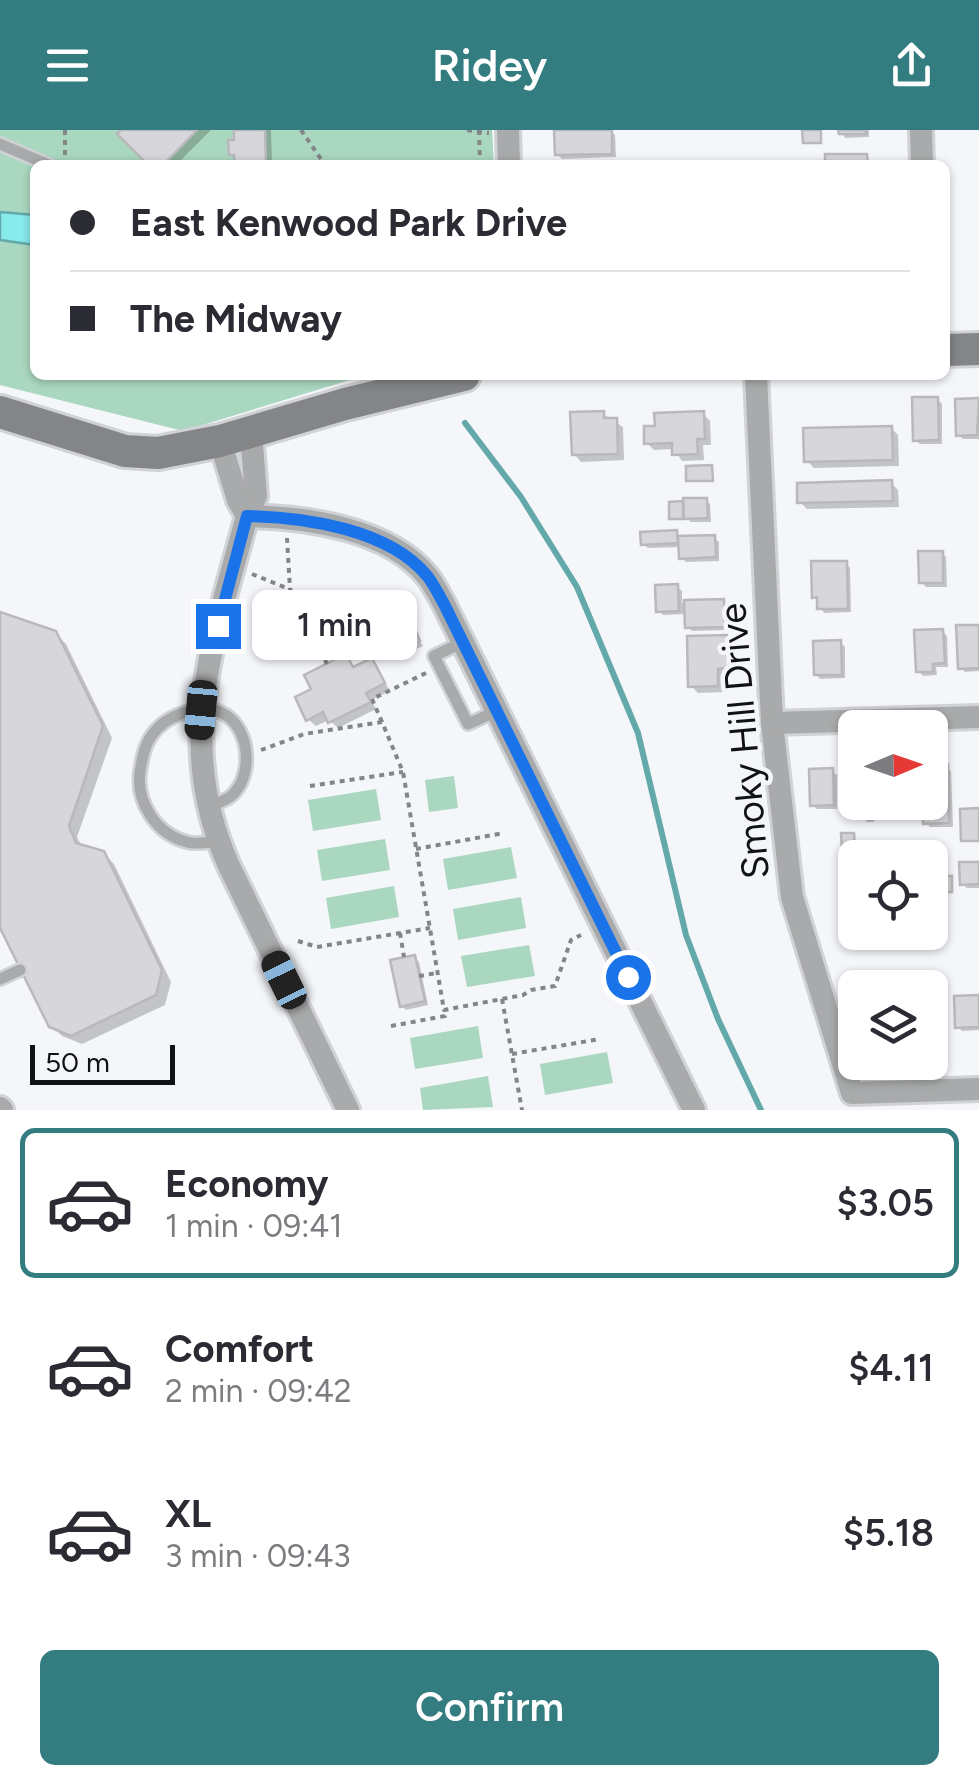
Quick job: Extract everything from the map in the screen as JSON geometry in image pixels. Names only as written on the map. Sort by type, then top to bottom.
[{"type":"street","points":[[508,130],[510,160]]},
{"type":"street","points":[[921,130],[922,160]]},
{"type":"street","points":[[950,350],[979,349]]},
{"type":"street","points":[[0,412],[125,451],[158,453],[236,437],[446,380]]},
{"type":"street","name":"Smoky Hill Drive","points":[[756,380],[772,723],[792,898],[852,1093],[979,1089]]},
{"type":"street","points":[[236,437],[238,500],[247,516]]},
{"type":"street","points":[[236,437],[256,496],[247,516],[208,662],[199,733],[208,806],[218,841],[348,1110]]},
{"type":"street","points":[[247,516],[312,520],[362,535],[399,553],[426,575],[463,642],[694,1110]]},
{"type":"street","points":[[772,723],[979,718]]},
{"type":"lane","points":[[0,144],[37,160]]},
{"type":"lane","points":[[463,642],[434,656],[468,724],[497,711]]},
{"type":"lane","points":[[208,806],[235,793],[245,774],[246,751],[241,731],[222,712],[181,713],[152,734],[144,751],[139,778],[142,802],[153,820],[189,843],[218,841]]},
{"type":"lane","points":[[0,979],[20,970]]},
{"type":"path","points":[[65,130],[65,160]]},
{"type":"path","points":[[302,130],[322,160]]},
{"type":"path","points":[[479,130],[480,160]]},
{"type":"path","points":[[286,538],[290,589],[327,664]]},
{"type":"path","points":[[252,574],[290,589]]},
{"type":"path","points":[[390,1026],[445,1016],[402,772],[372,699],[439,666]]},
{"type":"path","points":[[246,751],[268,749],[304,734],[382,722]]},
{"type":"path","points":[[310,786],[402,772]]},
{"type":"path","points":[[416,849],[504,833]]},
{"type":"path","points":[[298,941],[316,947],[430,928]]},
{"type":"path","points":[[400,933],[404,957]]},
{"type":"path","points":[[444,1010],[555,986],[572,940],[580,935]]},
{"type":"path","points":[[419,976],[437,973]]},
{"type":"path","points":[[502,999],[522,1110]]},
{"type":"path","points":[[512,1054],[600,1039]]},
{"type":"green space","points":[[0,130],[492,130],[494,160],[30,160],[30,380],[350,380],[183,431],[0,385]]},
{"type":"green space","points":[[454,776],[458,808],[429,812],[425,780]]},
{"type":"green space","points":[[376,789],[381,820],[313,831],[308,800]]},
{"type":"green space","points":[[385,839],[390,870],[322,881],[317,850]]},
{"type":"green space","points":[[511,847],[517,878],[448,890],[443,859]]},
{"type":"green space","points":[[394,886],[399,917],[331,929],[326,898]]},
{"type":"green space","points":[[521,897],[526,928],[458,940],[453,909]]},
{"type":"green space","points":[[529,945],[535,976],[467,987],[461,956]]},
{"type":"green space","points":[[478,1026],[483,1058],[415,1069],[410,1038]]},
{"type":"green space","points":[[607,1052],[613,1083],[545,1095],[540,1064]]},
{"type":"green space","points":[[488,1076],[493,1107],[423,1110],[420,1088]]},
{"type":"water","points":[[0,212],[30,215],[30,244],[0,240]]},
{"type":"building","points":[[121,130],[197,130],[168,160],[143,160],[117,134]]},
{"type":"building","points":[[234,130],[265,130],[266,160],[234,160],[234,155],[229,155],[228,140],[234,140]]},
{"type":"building","points":[[554,130],[612,130],[612,154],[555,155]]},
{"type":"building","points":[[802,130],[821,130],[821,143],[803,143]]},
{"type":"building","points":[[838,130],[866,130],[866,134],[839,134]]},
{"type":"building","points":[[825,154],[867,154],[868,160],[825,160]]},
{"type":"building","points":[[912,397],[938,397],[939,440],[913,441]]},
{"type":"building","points":[[979,398],[977,435],[956,436],[955,399]]},
{"type":"building","points":[[604,411],[604,418],[617,418],[618,454],[572,455],[570,412]]},
{"type":"building","points":[[704,411],[705,439],[697,439],[698,454],[672,455],[672,443],[644,444],[644,426],[655,426],[654,413]]},
{"type":"building","points":[[892,426],[893,460],[804,462],[803,428]]},
{"type":"building","points":[[712,465],[713,481],[686,481],[686,466]]},
{"type":"building","points":[[892,480],[893,501],[797,503],[797,483]]},
{"type":"building","points":[[683,498],[707,498],[708,518],[684,519]]},
{"type":"building","points":[[683,501],[683,519],[669,519],[669,502]]},
{"type":"building","points":[[677,530],[678,543],[641,545],[640,532]]},
{"type":"building","points":[[715,535],[716,557],[679,559],[678,536]]},
{"type":"building","points":[[918,551],[943,551],[943,583],[919,583]]},
{"type":"building","points":[[811,561],[847,561],[848,609],[817,609],[817,597],[812,598]]},
{"type":"building","points":[[678,584],[679,611],[656,612],[655,585]]},
{"type":"building","points":[[724,599],[725,627],[685,628],[684,600]]},
{"type":"building","points":[[0,612],[56,631],[103,726],[69,826],[76,843],[104,851],[162,970],[156,995],[71,1036],[49,1027],[0,928]]},
{"type":"building","points":[[413,624],[420,641],[394,654],[386,637]]},
{"type":"building","points":[[956,625],[979,625],[979,668],[958,669]]},
{"type":"building","points":[[943,629],[945,663],[933,664],[933,672],[916,672],[914,630]]},
{"type":"building","points":[[727,635],[729,668],[718,669],[718,686],[688,687],[687,636]]},
{"type":"building","points":[[841,640],[842,675],[814,675],[813,641]]},
{"type":"building","points":[[346,654],[353,667],[372,658],[385,683],[366,693],[371,702],[328,723],[323,712],[306,721],[295,697],[311,689],[304,675]]},
{"type":"building","points":[[948,764],[949,823],[923,824],[923,820],[948,820]]},
{"type":"building","points":[[833,768],[834,805],[810,806],[809,769]]},
{"type":"building","points":[[979,808],[979,841],[961,841],[960,809]]},
{"type":"building","points":[[841,833],[854,833],[854,840],[841,840]]},
{"type":"building","points":[[959,862],[979,862],[979,884],[960,885]]},
{"type":"building","points":[[948,876],[952,876],[952,892],[948,892]]},
{"type":"building","points":[[415,955],[425,1001],[400,1007],[390,960]]},
{"type":"building","points":[[979,995],[979,1027],[955,1028],[954,996]]},
{"type":"waterway","points":[[465,423],[521,497],[577,587],[638,733],[686,935],[718,1019],[761,1110]]},
{"type":"route","points":[[218,626],[247,516],[312,520],[362,535],[399,553],[426,575],[444,604],[628,977]]}]
